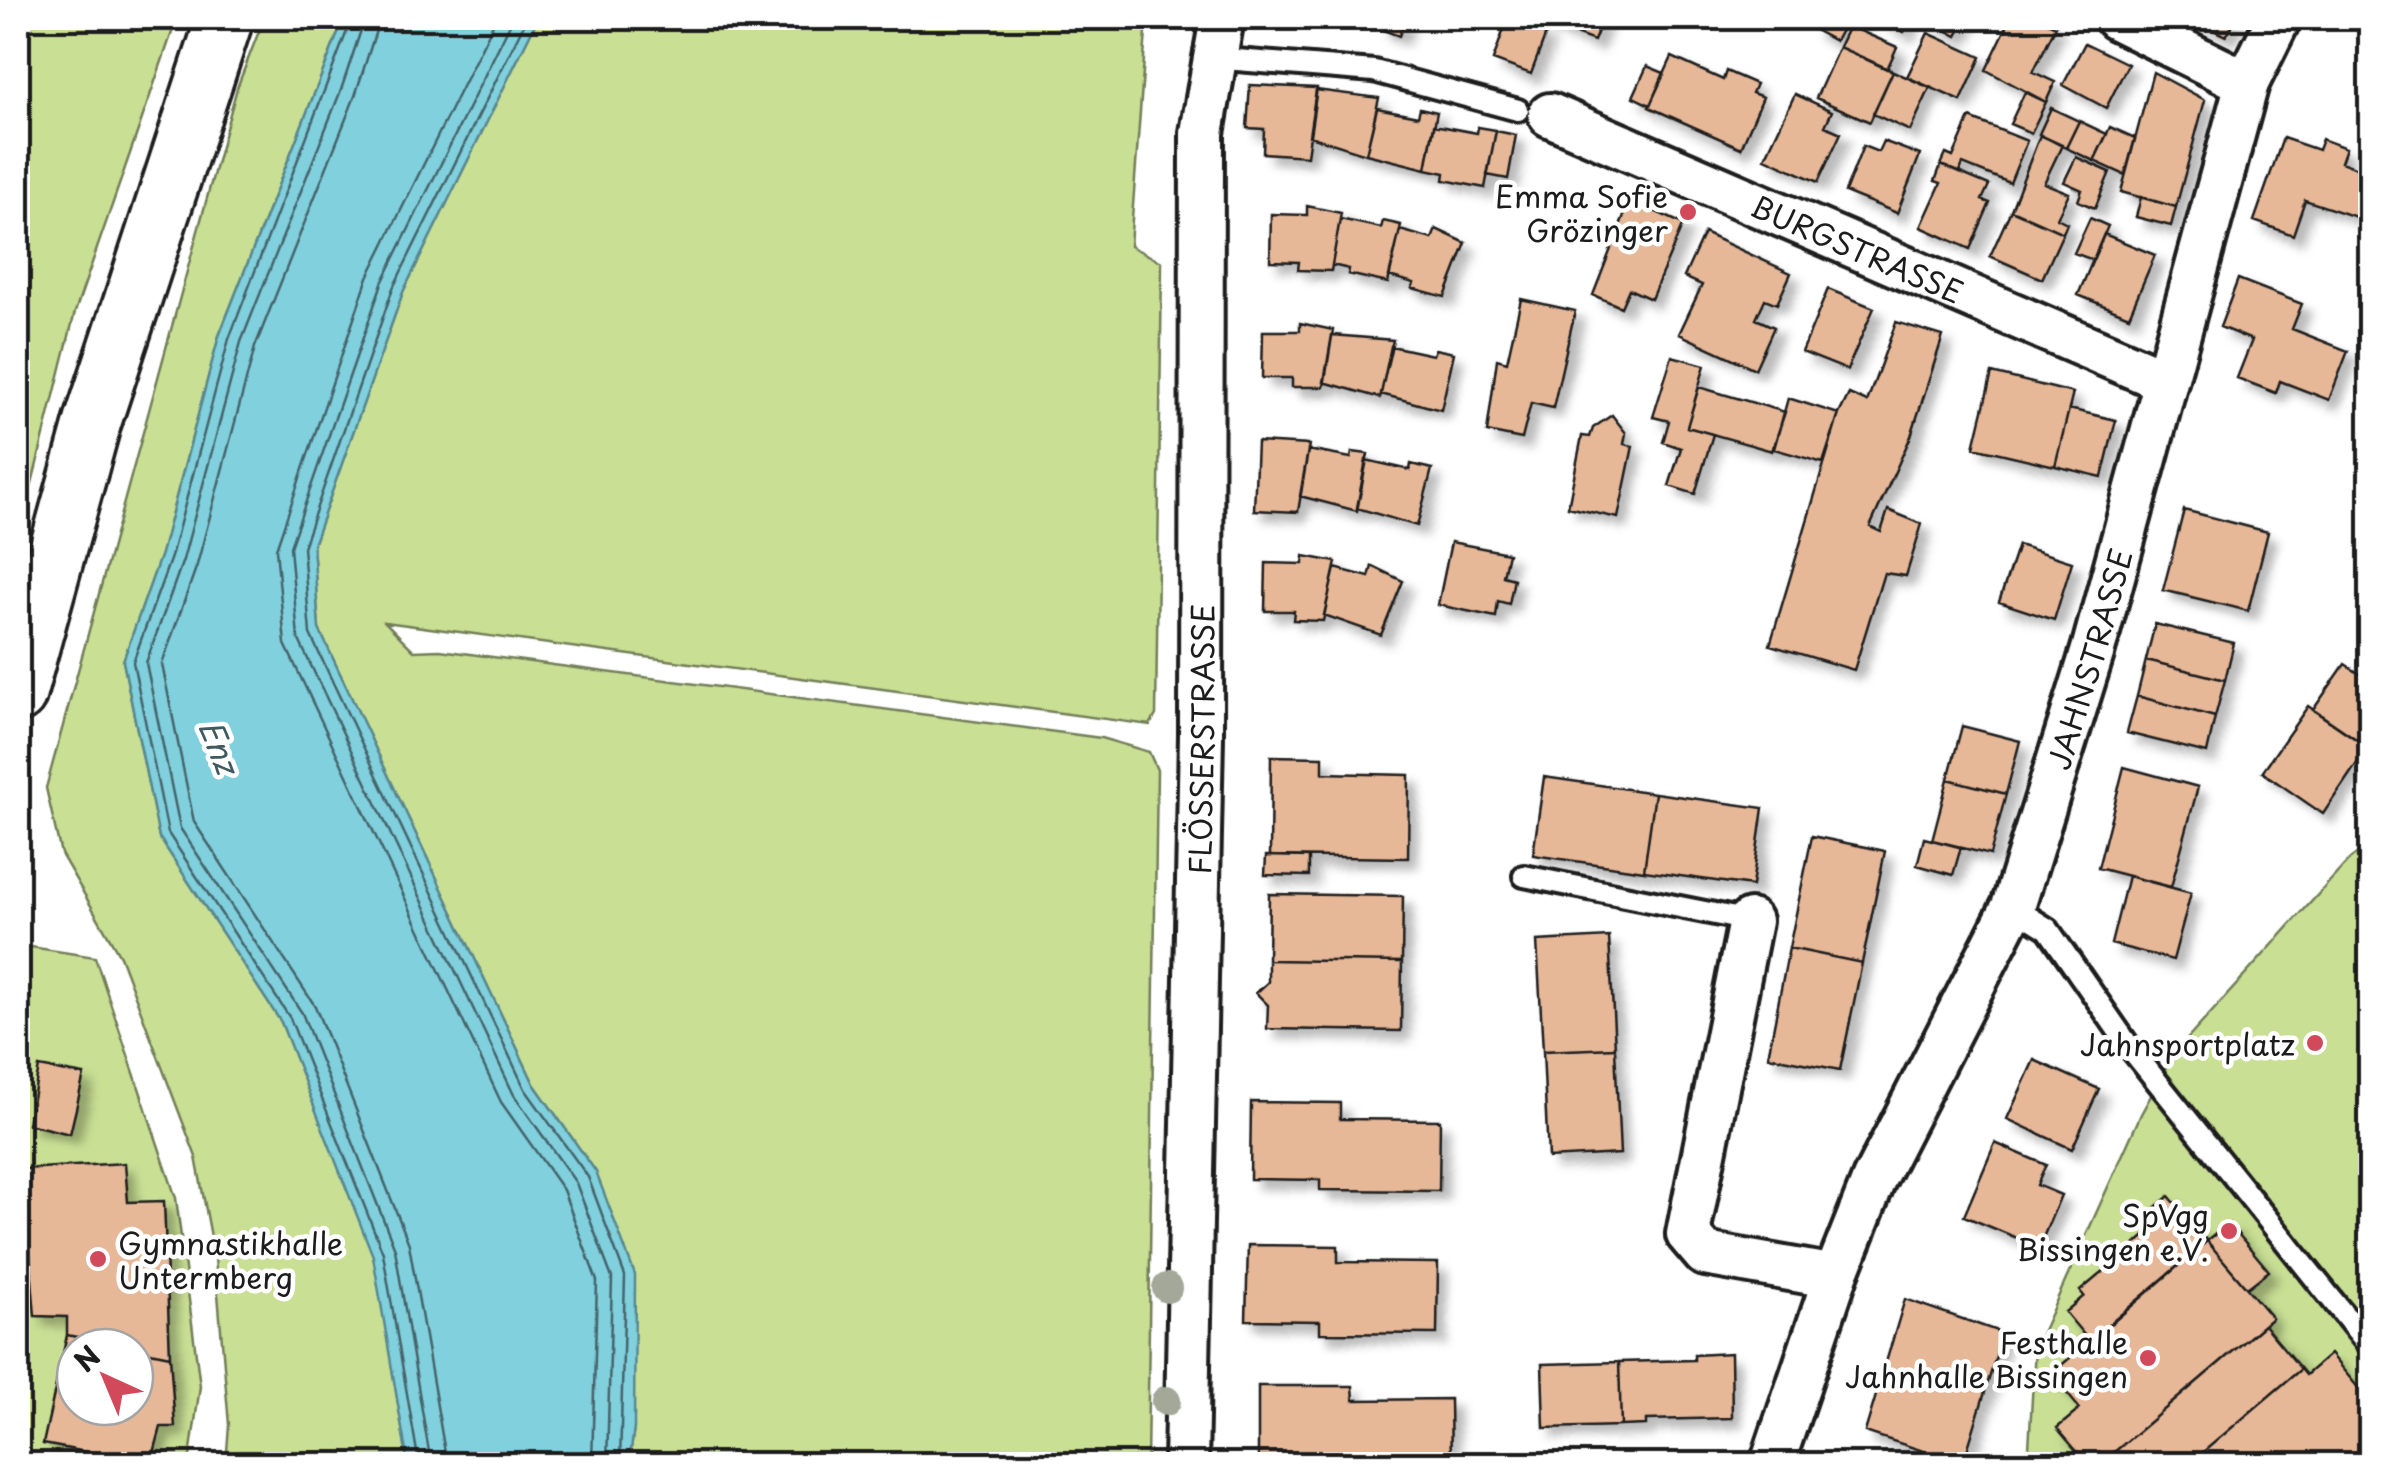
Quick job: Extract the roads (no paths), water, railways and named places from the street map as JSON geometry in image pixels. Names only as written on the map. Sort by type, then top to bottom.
[{"type":"main road","points":[[18,694],[93,422],[225,18]]},
{"type":"street","points":[[2116,18],[2248,83]]},
{"type":"street","name":"JAHNSTRASSE","points":[[1772,1464],[1835,1277],[1874,1179],[2012,908],[2093,650],[2248,83],[2279,18]]},
{"type":"street","name":"FLÖSSERSTRASSE","points":[[1186,1464],[1201,736],[1202,133],[1217,38]]},
{"type":"street","name":"BURGSTRASSE","points":[[1534,112],[2164,380]]},
{"type":"street","points":[[1750,922],[1688,1234],[1705,1254],[1835,1277]]},
{"type":"lane","name":"BURGSTRASSE","points":[[1217,38],[1534,112]]},
{"type":"lane","points":[[1524,876],[1750,922]]},
{"type":"lane","points":[[2012,908],[2048,929],[2131,1049],[2370,1348]]},
{"type":"water","name":"Enz","points":[[344,18],[538,18],[403,292],[313,545],[319,629],[534,1084],[596,1172],[635,1275],[634,1428],[629,1464],[408,1464],[373,1256],[281,1022],[159,837],[123,661],[161,554],[219,336]]},
{"type":"place","name":"Emma Sofie Grözinger","points":[[1688,212]]},
{"type":"place","name":"Jahnsportplatz","points":[[2315,1043]]},
{"type":"place","name":"SpVgg Bissingen e.V.","points":[[2229,1231]]},
{"type":"place","name":"Gymnastikhalle Untermberg","points":[[98,1259]]},
{"type":"place","name":"Festhalle Jahnhalle Bissingen","points":[[2148,1358]]}]
